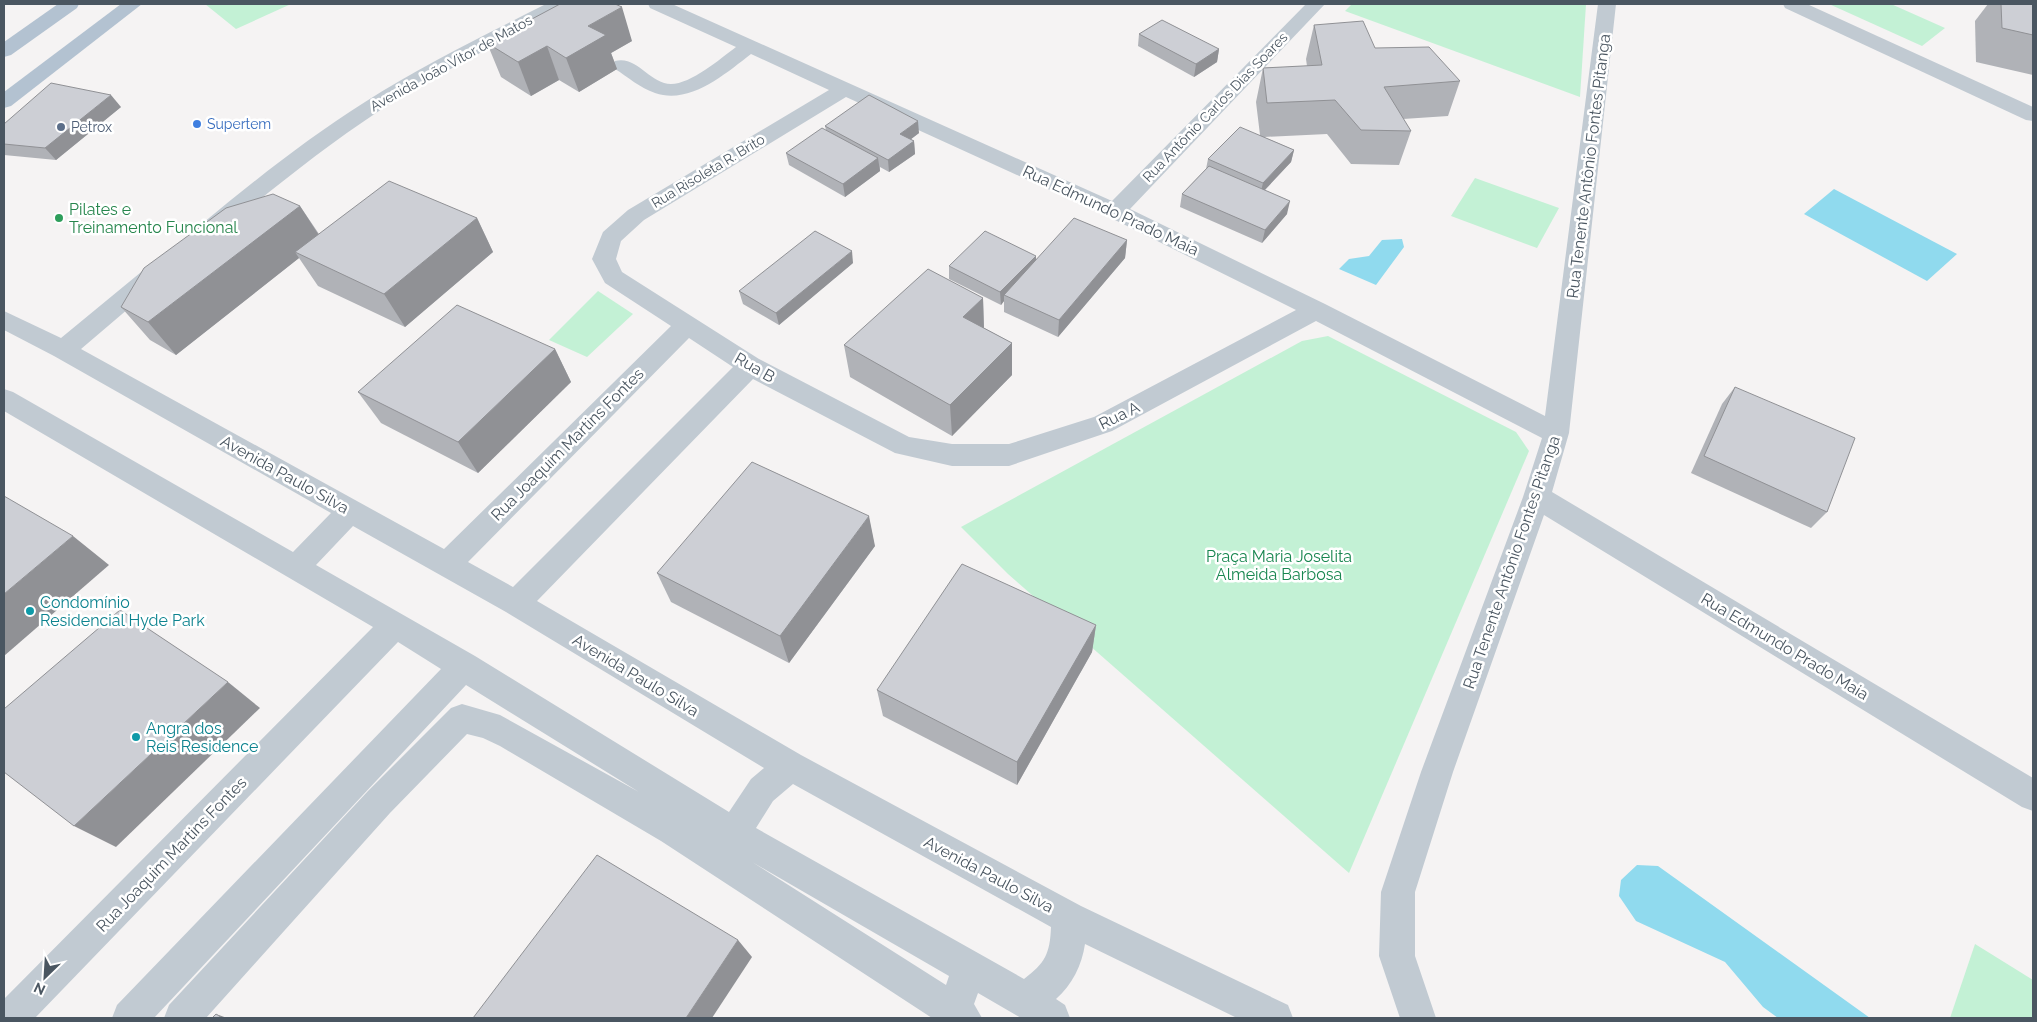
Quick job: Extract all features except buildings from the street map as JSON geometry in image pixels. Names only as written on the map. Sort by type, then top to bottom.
[{"type":"main road","points":[[4,51],[70,4]]},
{"type":"main road","points":[[4,102],[133,4]]},
{"type":"street","name":"Avenida João Vitor de Matos","points":[[192,243],[268,180],[339,128],[399,90],[560,4]]},
{"type":"street","name":"Rua Edmundo Prado Maia","points":[[657,4],[1115,211],[1316,310],[1556,433]]},
{"type":"street","name":"Rua Antônio Carlos Dias Soares","points":[[1115,211],[1316,4]]},
{"type":"street","name":"Rua Tenente Antônio Fontes Pitanga","points":[[1418,1018],[1397,956],[1398,892],[1437,772],[1536,496],[1556,433],[1607,4]]},
{"type":"street","points":[[1792,4],[2033,115]]},
{"type":"street","points":[[622,65],[654,85],[676,91],[694,84],[751,45]]},
{"type":"street","name":"Rua Risoleta R. Brito","points":[[613,277],[604,260],[611,238],[636,215],[846,88]]},
{"type":"street","points":[[63,350],[170,262]]},
{"type":"street","name":"Rua B","points":[[613,277],[750,366],[904,446]]},
{"type":"street","name":"Rua A","points":[[904,446],[952,455],[1009,455],[1019,452],[1103,424],[1316,310]]},
{"type":"street","name":"Avenida Paulo Silva","points":[[4,320],[63,350],[516,603],[790,766],[1069,918],[1275,1018]]},
{"type":"street","name":"Rua Joaquim Martins Fontes","points":[[447,564],[687,325]]},
{"type":"street","points":[[516,603],[750,366]]},
{"type":"street","points":[[7,405],[395,625],[734,833],[1039,1009],[1047,984],[1063,965],[1068,942],[1069,918]]},
{"type":"street","name":"Rua Edmundo Prado Maia","points":[[1536,496],[2033,796]]},
{"type":"street","points":[[295,567],[320,544],[350,510]]},
{"type":"street","name":"Rua Joaquim Martins Fontes","points":[[10,1018],[395,625]]},
{"type":"street","points":[[130,1018],[464,666]]},
{"type":"street","points":[[182,1018],[379,802],[462,718],[489,725],[511,736],[672,830],[958,1015],[970,969]]},
{"type":"street","points":[[734,833],[762,790],[790,766]]},
{"type":"green space","points":[[205,4],[291,4],[236,29]]},
{"type":"green space","points":[[1352,4],[1586,4],[1580,97],[1345,11]]},
{"type":"green space","points":[[1829,4],[1891,4],[1945,28],[1922,46]]},
{"type":"green space","points":[[1475,178],[1559,208],[1537,248],[1451,216]]},
{"type":"green space","points":[[598,291],[633,314],[587,357],[549,340]]},
{"type":"green space","name":"Praça Maria Joselita Almeida Barbosa","points":[[1328,336],[1516,432],[1529,451],[1349,873],[1008,574],[961,527],[1302,341]]},
{"type":"green space","points":[[1975,944],[2033,980],[2033,1018],[1950,1018]]},
{"type":"water","points":[[1834,189],[1957,254],[1927,281],[1804,214]]},
{"type":"water","points":[[1402,239],[1404,247],[1376,285],[1339,269],[1349,259],[1369,256],[1382,240]]},
{"type":"water","points":[[1637,865],[1658,866],[1870,1018],[1778,1018],[1763,1007],[1725,962],[1636,921],[1619,896],[1621,880]]},
{"type":"place","name":"Supertem","points":[[197,124]]},
{"type":"place","name":"Petrox","points":[[61,127]]},
{"type":"place","name":"Pilates e Treinamento Funcional","points":[[59,218]]},
{"type":"place","name":"Condomínio Residencial Hyde Park","points":[[30,611]]},
{"type":"place","name":"Angra dos Reis Residence","points":[[136,737]]}]
